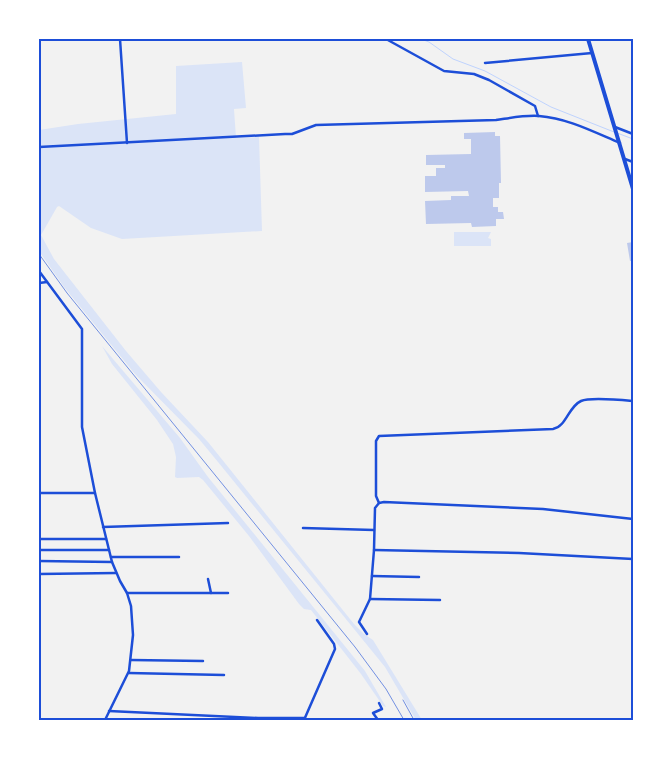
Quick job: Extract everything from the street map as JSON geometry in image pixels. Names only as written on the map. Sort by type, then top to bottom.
[{"type":"highway","points":[[588,39],[633,189]]},
{"type":"street","points":[[120,39],[127,143]]},
{"type":"street","points":[[386,39],[444,71],[474,74],[489,80],[534,106],[538,116]]},
{"type":"street","points":[[484,63],[592,53]]},
{"type":"street","points":[[39,147],[285,134],[316,125],[496,120],[521,116],[538,116],[573,124],[620,143]]},
{"type":"street","points":[[616,128],[633,134]]},
{"type":"street","points":[[625,159],[633,162]]},
{"type":"street","points":[[39,271],[82,329],[82,427],[95,493],[112,562],[127,593],[132,616],[129,673],[105,720]]},
{"type":"street","points":[[39,283],[47,282]]},
{"type":"street","points":[[379,503],[376,496],[376,441],[379,436],[553,429],[559,428],[575,406],[582,400],[633,401]]},
{"type":"street","points":[[39,493],[95,493]]},
{"type":"street","points":[[367,634],[359,622],[370,598],[375,508],[379,503],[543,509],[633,519]]},
{"type":"street","points":[[103,527],[228,523]]},
{"type":"street","points":[[303,528],[375,530]]},
{"type":"street","points":[[39,539],[106,539]]},
{"type":"street","points":[[39,550],[109,550]]},
{"type":"street","points":[[374,550],[519,553],[633,559]]},
{"type":"street","points":[[111,558],[179,557]]},
{"type":"street","points":[[39,562],[112,562]]},
{"type":"street","points":[[39,574],[116,572]]},
{"type":"street","points":[[372,576],[419,577]]},
{"type":"street","points":[[208,579],[211,593]]},
{"type":"street","points":[[127,593],[228,593]]},
{"type":"street","points":[[370,598],[440,600]]},
{"type":"street","points":[[109,711],[304,719],[335,649],[334,644],[317,620]]},
{"type":"street","points":[[131,660],[203,661]]},
{"type":"street","points":[[129,673],[224,675]]},
{"type":"street","points":[[378,720],[374,713],[382,708],[379,703]]},
{"type":"shaded area","points":[[242,62],[246,108],[234,109],[236,138],[259,137],[262,231],[122,239],[91,228],[59,206],[41,235],[54,259],[126,351],[208,442],[354,624],[373,640],[422,720],[416,720],[385,667],[218,462],[199,439],[135,374],[64,287],[39,251],[39,130],[176,114],[176,66]]},
{"type":"shaded area","points":[[454,232],[491,232],[488,238],[491,239],[491,246],[454,246]]},
{"type":"shaded area","points":[[102,346],[180,438],[208,477],[365,671],[386,707],[383,706],[361,674],[311,610],[304,609],[299,604],[249,536],[203,480],[199,477],[175,477],[176,457],[173,444],[157,420],[112,364]]},
{"type":"building","points":[[495,132],[495,136],[500,136],[501,183],[499,183],[499,198],[493,198],[493,207],[498,207],[498,212],[503,212],[504,219],[496,219],[496,226],[472,227],[471,223],[426,224],[425,201],[451,200],[451,196],[469,196],[468,191],[425,192],[425,176],[436,176],[436,168],[445,168],[445,165],[426,165],[426,155],[471,154],[471,139],[464,139],[464,133]]},
{"type":"building","points":[[633,242],[633,261],[630,261],[627,243]]},
{"type":"waterway","points":[[421,39],[429,42],[453,59],[485,71],[551,107],[614,132]]},
{"type":"waterway","points":[[617,133],[633,139]]},
{"type":"railway","points":[[39,254],[67,293],[355,647],[386,689],[404,720]]},
{"type":"railway","points":[[403,700],[414,720]]}]
